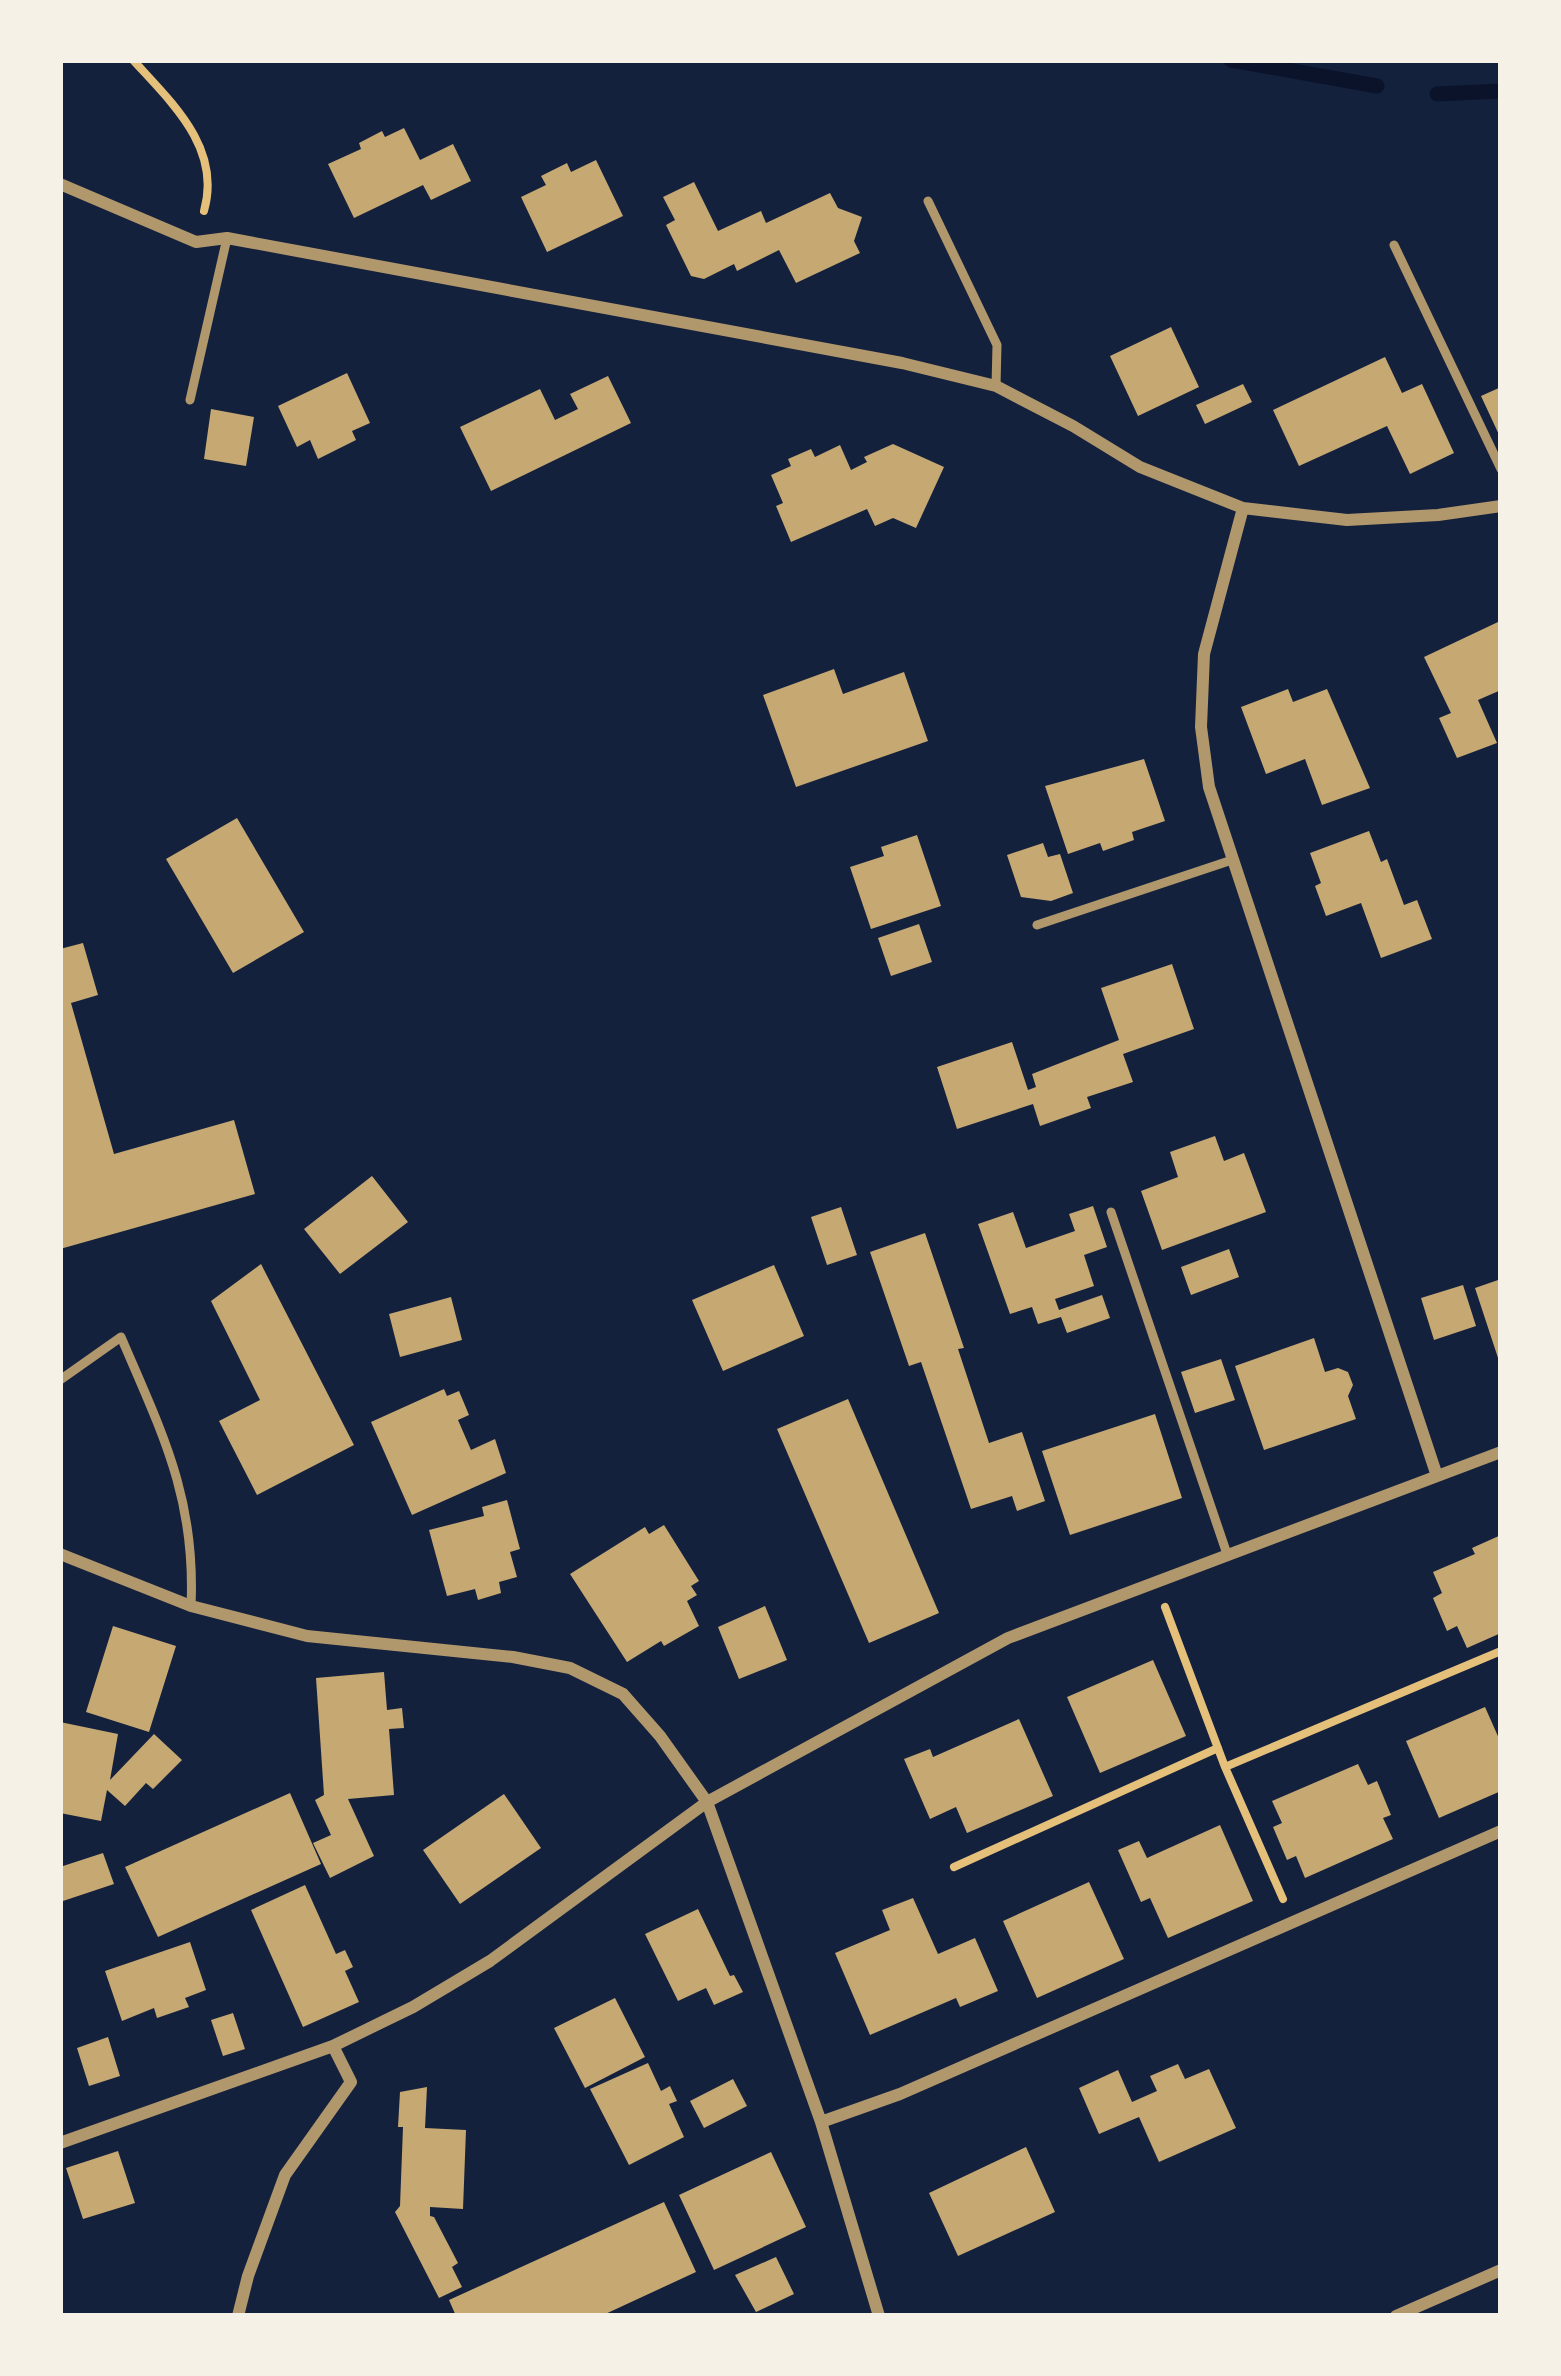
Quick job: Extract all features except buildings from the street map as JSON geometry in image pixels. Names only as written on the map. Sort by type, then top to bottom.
[{"type":"street","points":[[60,184],[196,242],[227,238],[902,363],[996,386],[1139,467],[1243,508],[1347,520],[1501,506]]},
{"type":"street","points":[[1243,508],[1204,653],[1201,727],[1208,787],[1437,1476]]},
{"type":"street","points":[[60,2143],[333,2046],[413,2007],[490,1961],[707,1802],[1008,1637],[1501,1452]]},
{"type":"street","points":[[60,1554],[191,1606],[307,1636],[513,1657],[570,1668],[623,1694],[707,1802],[820,2122],[879,2316]]},
{"type":"street","points":[[820,2122],[900,2094],[1501,1832]]},
{"type":"street","points":[[238,2316],[285,2175],[351,2082],[333,2046]]},
{"type":"street","points":[[1396,2316],[1501,2270]]},
{"type":"lane","points":[[928,201],[997,345],[996,386]]},
{"type":"lane","points":[[190,400],[227,238]]},
{"type":"lane","points":[[1394,244],[1501,469]]},
{"type":"lane","points":[[1037,926],[1232,860]]},
{"type":"lane","points":[[1111,1212],[1227,1554]]},
{"type":"lane","points":[[60,1380],[121,1337],[175,1464],[193,1556],[191,1606]]},
{"type":"path","points":[[133,60],[178,110],[204,149],[207,202],[196,242]]},
{"type":"path","points":[[1156,1582],[1225,1767],[1293,1922]]},
{"type":"path","points":[[1225,1767],[1501,1651]]},
{"type":"path","points":[[954,1867],[1218,1748]]},
{"type":"waterway","points":[[1231,60],[1377,86]]},
{"type":"waterway","points":[[1437,94],[1501,91]]}]
